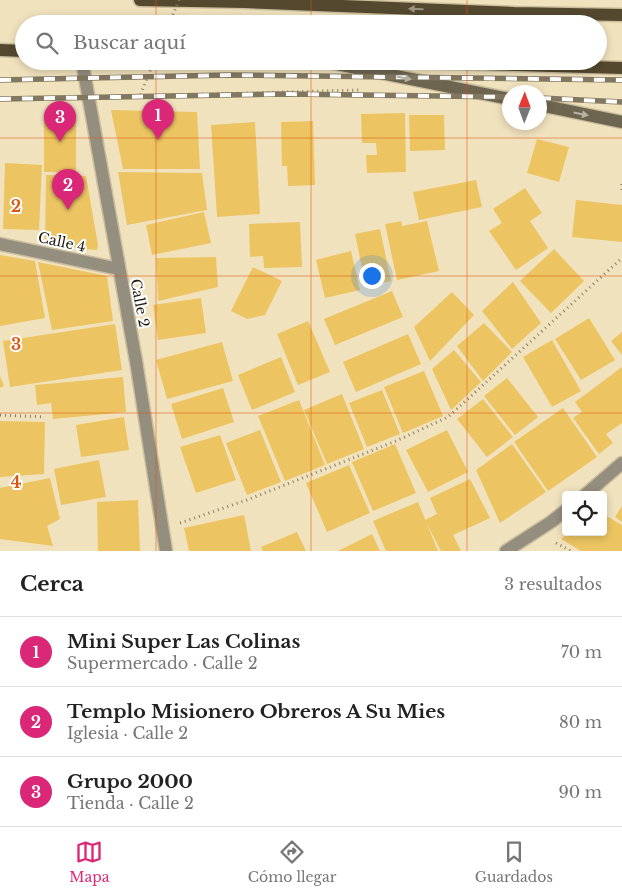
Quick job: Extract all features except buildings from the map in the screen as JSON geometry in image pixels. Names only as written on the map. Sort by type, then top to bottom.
[{"type":"main road","points":[[142,0],[622,15]]},
{"type":"main road","points":[[0,50],[15,51]]},
{"type":"main road","points":[[607,68],[622,68]]},
{"type":"main road","points":[[367,70],[502,97]]},
{"type":"main road","points":[[547,106],[622,122]]},
{"type":"street","name":"Calle 2","points":[[84,70],[136,361],[166,551]]},
{"type":"street","name":"Calle 4","points":[[0,244],[118,269]]},
{"type":"street","points":[[590,491],[622,463]]},
{"type":"street","points":[[506,551],[562,513]]},
{"type":"path","points":[[173,15],[179,0]]},
{"type":"path","points":[[140,96],[150,70]]},
{"type":"path","points":[[622,184],[622,192]]},
{"type":"path","points":[[163,529],[247,500],[396,441],[448,417],[622,258]]},
{"type":"path","points":[[0,416],[45,416]]},
{"type":"railway","points":[[0,80],[228,75],[622,80]]},
{"type":"railway","points":[[0,99],[286,94],[502,97]]},
{"type":"railway","points":[[547,98],[622,102]]},
{"type":"place","name":"Mini Super Las Colinas","points":[[158,140]]},
{"type":"place","name":"Grupo 2000","points":[[60,142]]},
{"type":"place","name":"Templo Misionero Obreros A Su Mies","points":[[68,210]]}]
